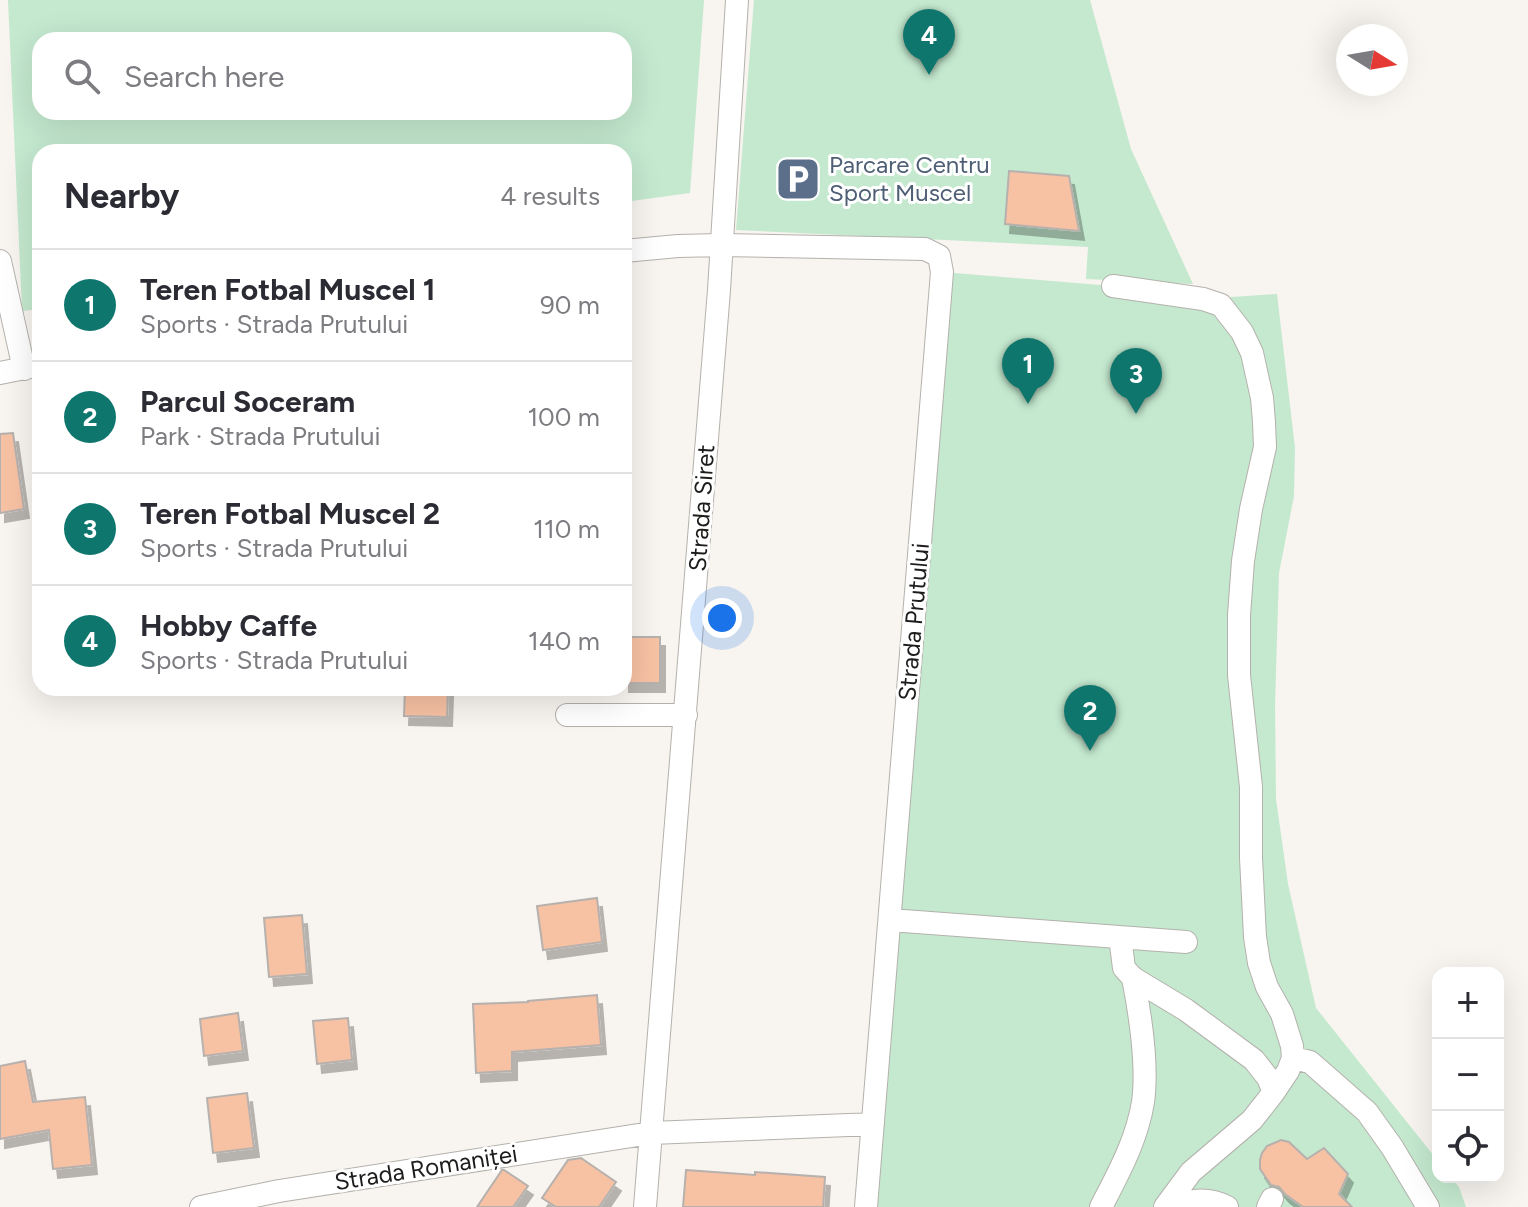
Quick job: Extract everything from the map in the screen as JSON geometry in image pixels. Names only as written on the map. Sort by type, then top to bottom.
[{"type":"street","name":"Strada Siret","points":[[645,1207],[686,715],[737,0]]},
{"type":"street","points":[[632,250],[721,245]]},
{"type":"street","name":"Strada Prutului","points":[[721,245],[925,249],[939,256],[942,272],[866,1207]]},
{"type":"street","points":[[0,261],[32,367],[0,373]]},
{"type":"street","points":[[1113,286],[1203,299],[1221,305],[1242,332],[1252,353],[1262,398],[1265,447],[1243,561],[1239,675],[1251,787],[1255,937],[1259,963],[1267,987],[1282,1014],[1293,1058],[1288,1071],[1252,1120],[1191,1172],[1165,1207]]},
{"type":"street","points":[[567,715],[686,715]]},
{"type":"street","points":[[890,920],[1186,942]]},
{"type":"street","points":[[1120,937],[1124,968],[1133,978],[1186,1010],[1254,1060],[1274,1092]]},
{"type":"street","points":[[1101,1207],[1121,1169],[1143,1102],[1140,1010],[1133,978]]},
{"type":"street","points":[[1293,1058],[1310,1062],[1367,1112],[1428,1207]]},
{"type":"street","name":"Strada Romaniței","points":[[201,1207],[279,1191],[651,1133],[873,1124]]},
{"type":"street","points":[[1165,1207],[1192,1200],[1217,1201],[1227,1207]]},
{"type":"green space","points":[[8,0],[704,0],[690,193],[632,201],[632,144],[32,144],[32,310],[22,311]]},
{"type":"green space","points":[[754,0],[1090,0],[1131,149],[1193,284],[1086,279],[1088,247],[736,230]]},
{"type":"green space","points":[[942,272],[1112,286],[1203,299],[1277,294],[1295,448],[1294,496],[1279,573],[1275,704],[1276,799],[1288,884],[1316,1008],[1432,1153],[1432,1183],[1456,1183],[1466,1207],[870,1207]]},
{"type":"building","points":[[1009,171],[1069,176],[1079,231],[1005,224]]},
{"type":"building","points":[[13,433],[24,509],[0,513],[0,434]]},
{"type":"building","points":[[632,637],[660,637],[660,683],[632,683]]},
{"type":"building","points":[[405,696],[448,696],[447,717],[404,716]]},
{"type":"building","points":[[597,898],[602,942],[543,950],[537,906]]},
{"type":"building","points":[[302,915],[307,974],[269,977],[264,918]]},
{"type":"building","points":[[597,995],[601,1045],[512,1052],[512,1071],[476,1073],[473,1004]]},
{"type":"building","points":[[238,1013],[243,1051],[204,1056],[200,1019]]},
{"type":"building","points":[[348,1018],[352,1060],[317,1064],[313,1021]]},
{"type":"building","points":[[25,1061],[33,1102],[85,1097],[92,1165],[53,1169],[49,1130],[0,1139],[0,1066]]},
{"type":"building","points":[[247,1093],[254,1148],[213,1153],[207,1098]]},
{"type":"building","points":[[1281,1140],[1289,1142],[1307,1159],[1324,1148],[1348,1174],[1339,1194],[1352,1207],[1303,1207],[1279,1187],[1271,1185],[1260,1169],[1260,1160],[1267,1146]]},
{"type":"building","points":[[581,1158],[616,1182],[599,1207],[556,1207],[542,1198],[568,1160]]},
{"type":"building","points":[[502,1170],[528,1186],[513,1207],[477,1207]]},
{"type":"building","points":[[686,1170],[825,1177],[823,1207],[683,1207]]},
{"type":"place","name":"Hobby Caffe","points":[[929,75]]},
{"type":"place","name":"Parcare Centru Sport Muscel","points":[[798,179]]},
{"type":"place","name":"Teren Fotbal Muscel 1","points":[[1028,404]]},
{"type":"place","name":"Teren Fotbal Muscel 2","points":[[1136,414]]},
{"type":"place","name":"Parcul Soceram","points":[[1090,751]]}]
